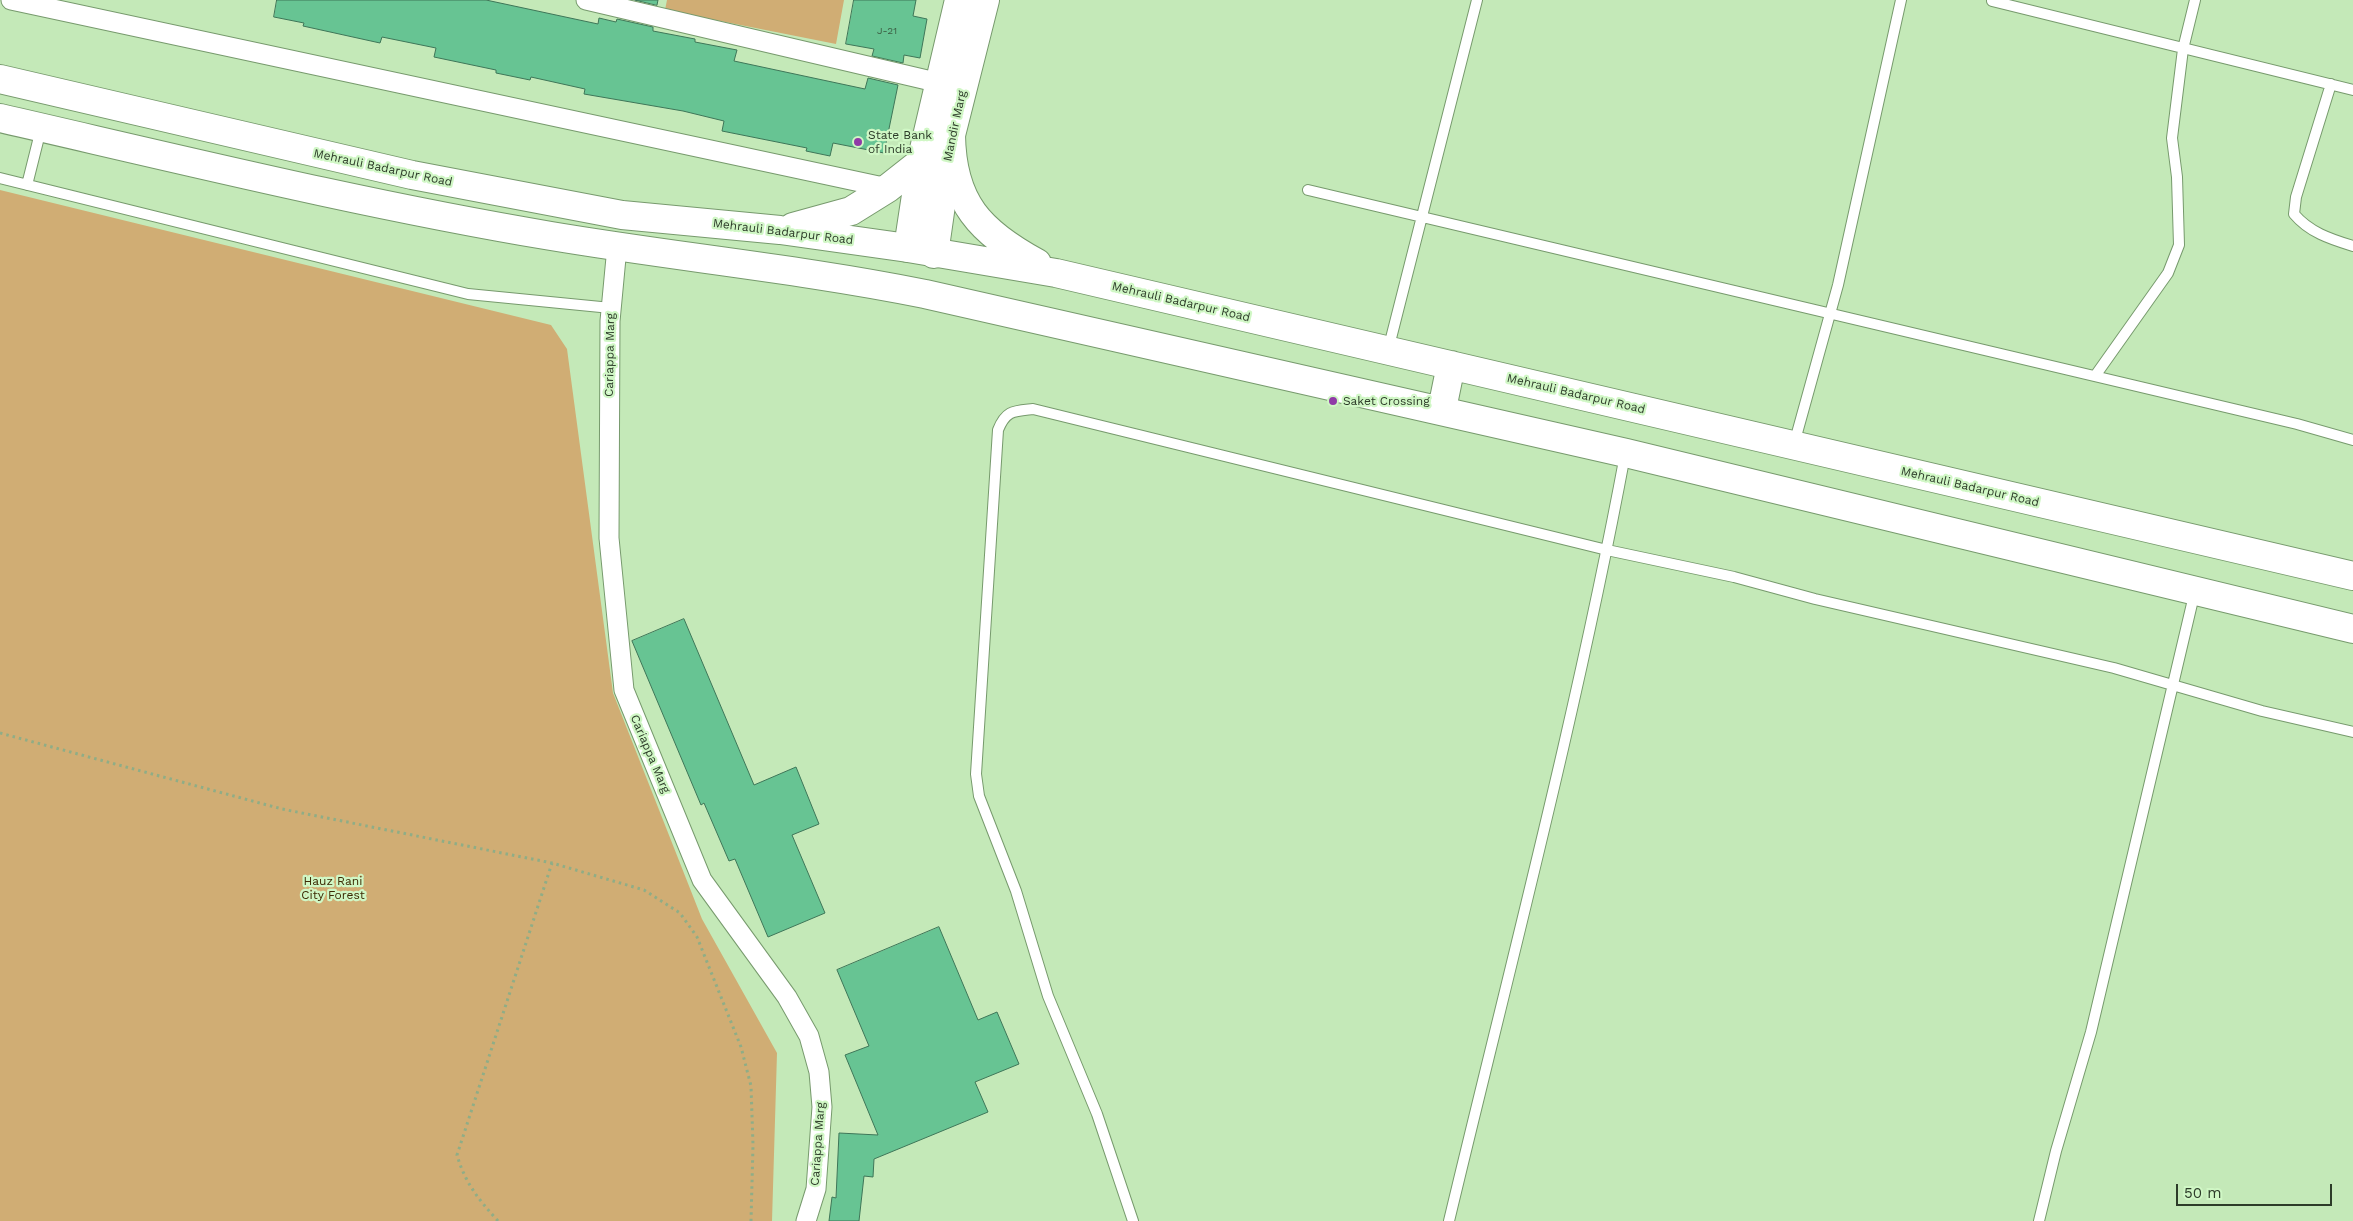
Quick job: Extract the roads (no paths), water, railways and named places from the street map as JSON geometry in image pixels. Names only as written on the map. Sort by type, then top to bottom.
[{"type":"main road","name":"Mandir Marg","points":[[908,248],[921,162],[959,0]]},
{"type":"main road","name":"Mandir Marg","points":[[934,254],[951,135],[985,0]]},
{"type":"main road","name":"Mehrauli Badarpur Road","points":[[0,79],[412,175],[622,215],[780,230],[908,248],[934,254],[1056,273],[2353,576]]},
{"type":"main road","points":[[0,118],[267,181],[465,220],[618,247],[843,277],[925,294],[1626,452],[2353,629]]},
{"type":"main road","points":[[951,135],[954,174],[964,197],[978,219],[1006,246],[1056,273]]},
{"type":"main road","points":[[780,230],[817,222],[851,211],[888,188],[921,162]]},
{"type":"main road","points":[[1442,410],[1451,365]]},
{"type":"street","points":[[11,0],[888,188]]},
{"type":"street","points":[[586,0],[940,82]]},
{"type":"street","name":"Cariappa Marg","points":[[618,247],[611,308],[609,538],[624,690],[702,880],[787,998],[809,1036],[819,1072],[822,1107],[816,1189],[806,1221]]},
{"type":"lane","points":[[1388,350],[1424,218],[1477,0]]},
{"type":"lane","points":[[1794,445],[1830,313],[1901,0]]},
{"type":"lane","points":[[1990,0],[2353,90]]},
{"type":"lane","points":[[2094,376],[2168,273],[2178,245],[2177,186],[2172,138],[2184,49],[2195,0]]},
{"type":"lane","points":[[2331,84],[2296,197],[2294,214],[2303,226],[2327,238],[2353,246]]},
{"type":"lane","points":[[27,184],[42,128]]},
{"type":"lane","points":[[0,178],[468,294],[611,308]]},
{"type":"lane","points":[[1308,190],[2297,424],[2353,440]]},
{"type":"lane","points":[[1133,1221],[1097,1114],[1048,996],[1016,891],[979,796],[976,774],[998,430],[1003,418],[1015,410],[1033,409],[1607,550],[1734,577],[1815,599],[2004,641],[2171,684],[2262,711],[2353,732]]},
{"type":"lane","points":[[1449,1221],[1490,1059],[1607,550],[1626,452]]},
{"type":"lane","points":[[2039,1221],[2056,1151],[2091,1032],[2171,684],[2195,590]]},
{"type":"place","name":"State Bank of India","points":[[858,142]]},
{"type":"place","name":"Saket Crossing","points":[[1333,401]]},
{"type":"park label","name":"Hauz Rani City Forest","points":[[333,888]]}]
